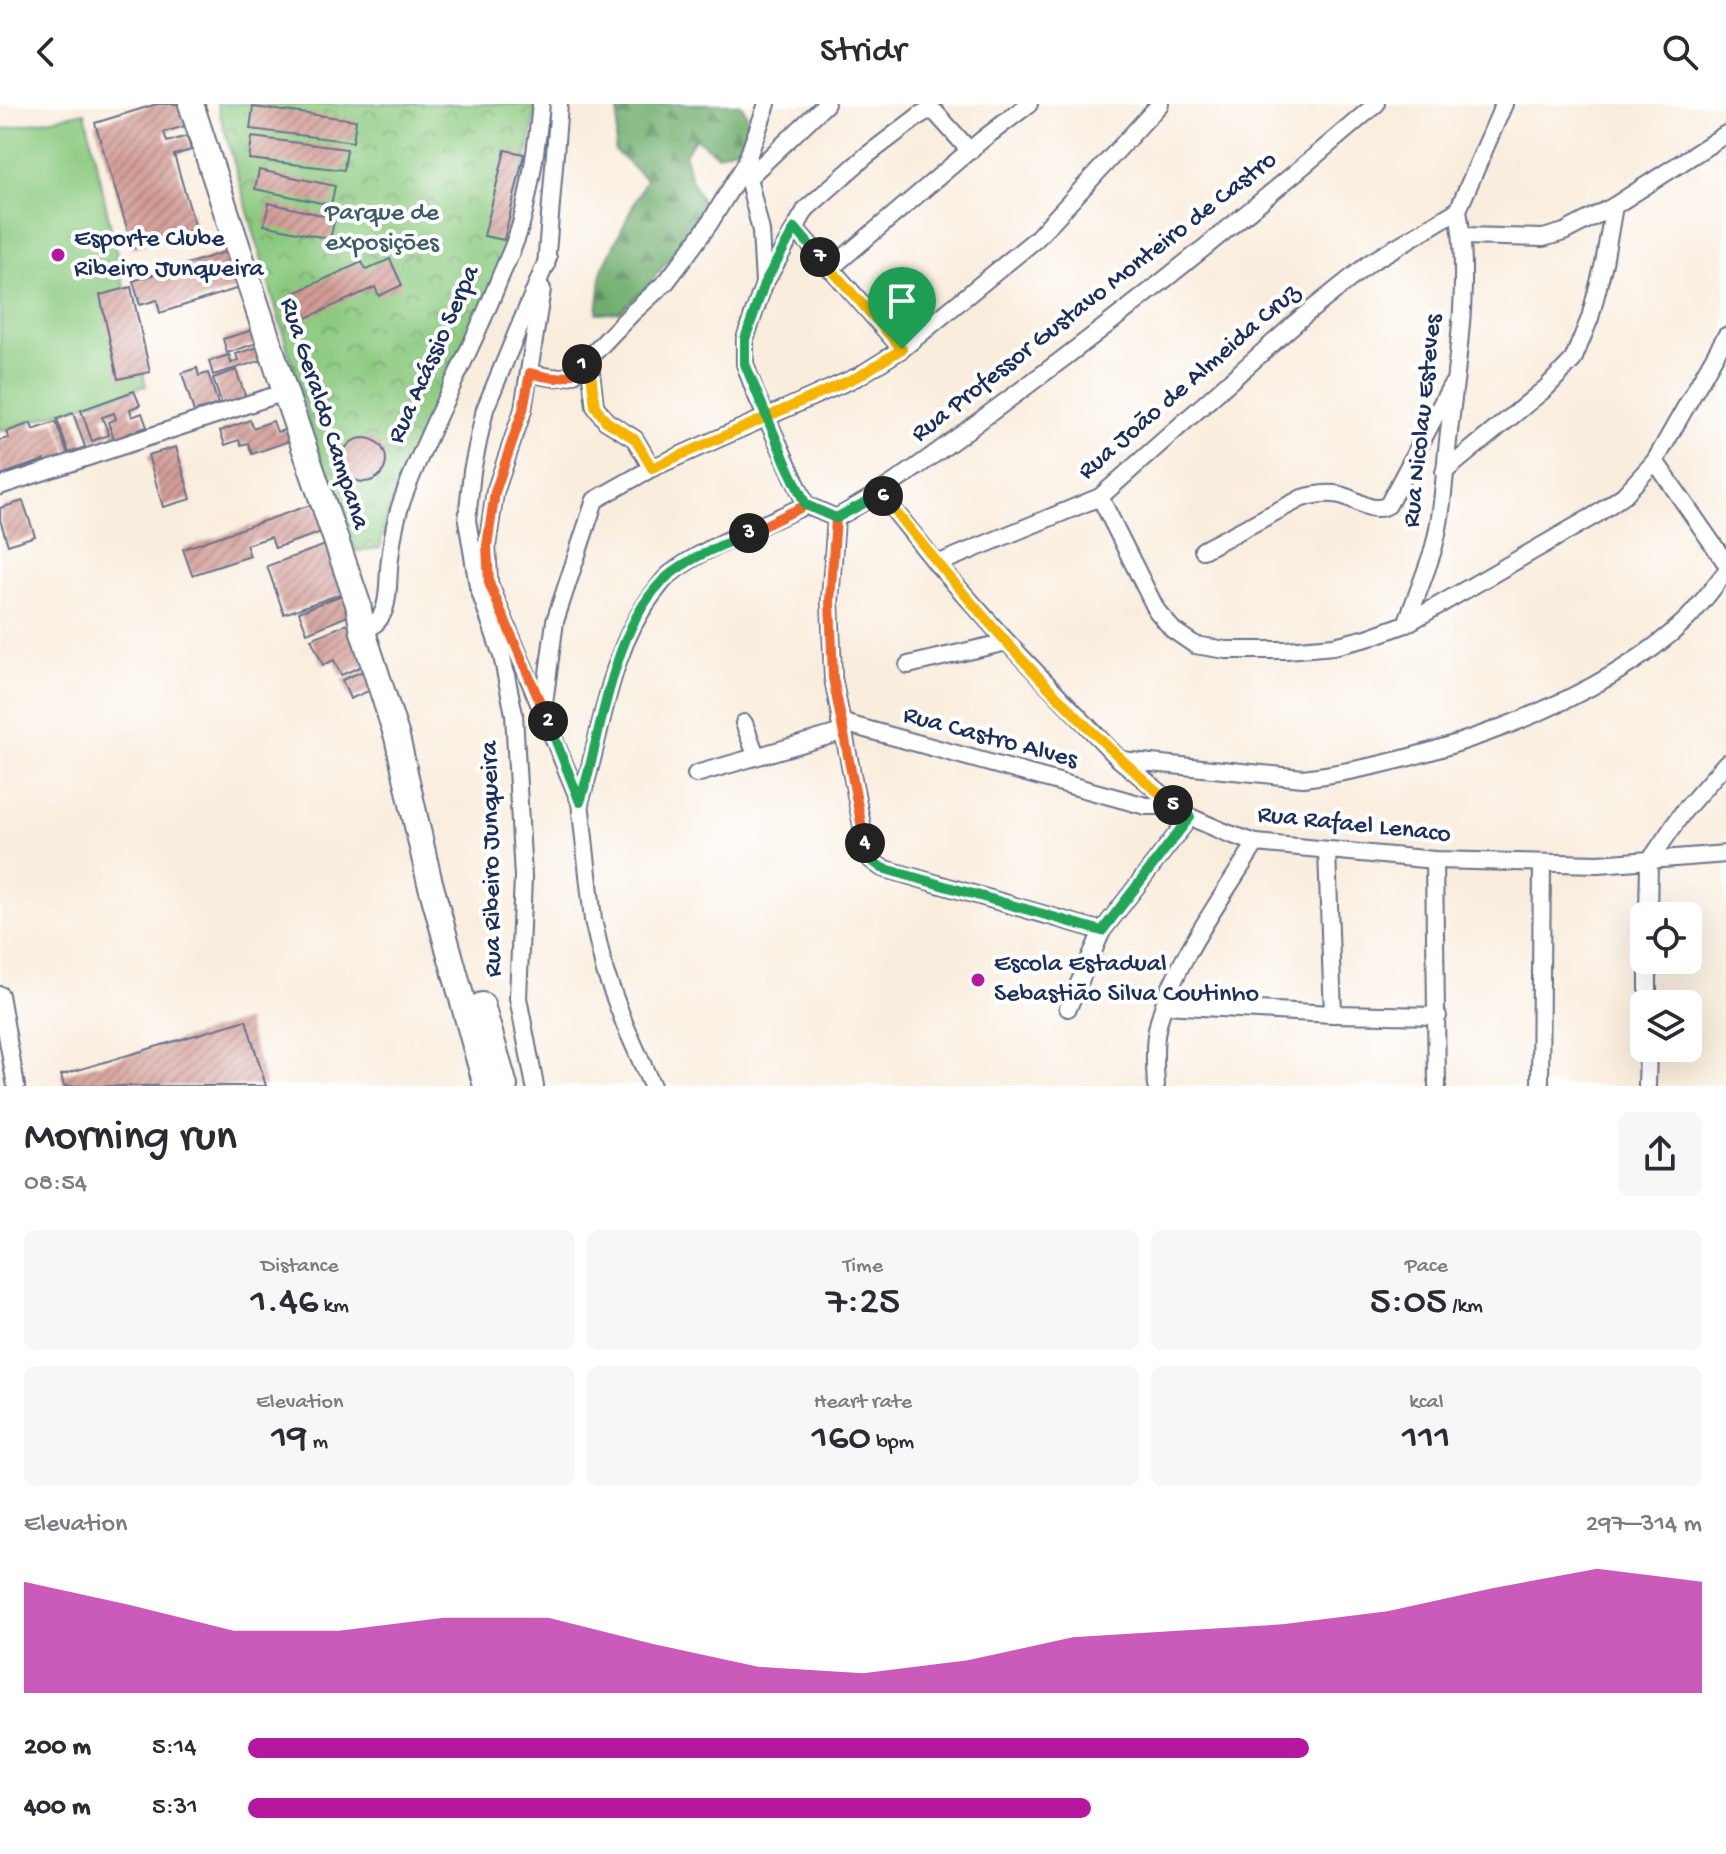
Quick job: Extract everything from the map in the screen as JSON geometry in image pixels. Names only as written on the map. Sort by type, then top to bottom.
[{"type":"street","name":"Rua Geraldo Campana","points":[[191,104],[285,392],[369,629]]},
{"type":"street","name":"Rua Acássio Serpa","points":[[369,629],[384,614],[390,557],[402,502],[437,416],[481,329],[521,225],[541,104]]},
{"type":"street","points":[[484,585],[495,492],[523,410],[548,258],[559,104]]},
{"type":"street","points":[[764,284],[761,231],[747,171],[767,104]]},
{"type":"street","points":[[530,373],[550,378],[574,374],[667,281],[747,171],[826,104]]},
{"type":"street","points":[[830,269],[1029,104]]},
{"type":"street","points":[[543,711],[555,621],[592,505],[601,495],[652,468],[859,376],[902,349],[1036,239],[1160,104]]},
{"type":"street","points":[[1343,132],[1352,104]]},
{"type":"street","name":"Rua Professor Gustavo Monteiro de Castro","points":[[836,518],[881,494],[1104,329],[1208,247],[1376,104]]},
{"type":"street","points":[[1458,210],[1504,104]]},
{"type":"street","points":[[970,151],[935,112],[927,111],[866,156],[806,209],[764,284],[745,339],[745,364],[806,505],[836,518],[830,601],[833,678],[871,860],[882,868],[1102,931]]},
{"type":"street","points":[[1462,236],[1543,238],[1564,232],[1614,206],[1726,134]]},
{"type":"street","points":[[1444,472],[1546,388],[1573,360],[1590,318],[1614,206]]},
{"type":"street","name":"Rua Nicolau Esteves","points":[[1406,624],[1433,549],[1444,472],[1462,285],[1462,236],[1458,210]]},
{"type":"street","name":"Rua João de Almeida Cruz","points":[[937,564],[1100,497],[1301,318],[1371,262],[1458,210]]},
{"type":"street","points":[[795,228],[902,349]]},
{"type":"street","points":[[548,258],[485,409],[472,471],[467,520],[484,585],[543,711],[580,802],[593,920],[605,972],[649,1078],[661,1086]]},
{"type":"street","points":[[1100,497],[1157,611],[1173,630],[1195,645],[1241,650],[1286,650],[1334,646],[1367,638],[1406,624],[1597,514],[1624,495],[1655,461],[1726,336]]},
{"type":"street","points":[[589,356],[595,406],[606,421],[635,439],[652,468]]},
{"type":"street","points":[[1203,550],[1302,498],[1317,494],[1343,495],[1375,509],[1388,505],[1455,377]]},
{"type":"street","points":[[0,486],[285,392]]},
{"type":"street","points":[[1655,461],[1726,563]]},
{"type":"street","name":"Rua Rafael Lenaco","points":[[881,494],[937,564],[1007,642],[1119,759],[1190,817],[1256,843],[1434,860],[1542,864],[1649,862],[1726,854]]},
{"type":"street","points":[[580,802],[594,759],[606,699],[636,616],[666,577],[698,555],[806,505]]},
{"type":"street","points":[[1119,759],[1303,778],[1414,755],[1487,734],[1586,689],[1638,659],[1687,618],[1726,572]]},
{"type":"street","name":"Rua Ribeiro Junqueira","points":[[484,585],[514,714],[523,877],[518,998],[535,1086]]},
{"type":"street","points":[[369,629],[480,1028],[505,1086]]},
{"type":"street","points":[[908,665],[1007,642]]},
{"type":"street","points":[[744,723],[756,755]]},
{"type":"street","points":[[696,774],[841,727]]},
{"type":"street","name":"Rua Castro Alves","points":[[841,727],[1146,806],[1176,806]]},
{"type":"street","points":[[1648,902],[1649,862],[1677,820],[1726,763]]},
{"type":"street","points":[[1068,1008],[1102,931],[1190,817]]},
{"type":"street","points":[[1156,1086],[1156,1036],[1164,1005],[1181,967],[1256,843]]},
{"type":"street","points":[[1327,851],[1333,1014]]},
{"type":"street","points":[[1434,860],[1437,1086]]},
{"type":"street","points":[[1540,1086],[1542,864]]},
{"type":"street","points":[[0,995],[16,1086]]},
{"type":"street","points":[[1164,1005],[1438,1016]]},
{"type":"street","points":[[480,1028],[486,1086]]},
{"type":"street","points":[[1647,1086],[1648,1062]]},
{"type":"green space","name":"Parque de exposições","points":[[217,104],[537,104],[506,245],[488,299],[407,463],[380,548],[356,551],[313,437]]},
{"type":"green space","points":[[619,104],[740,104],[747,114],[749,129],[744,145],[717,155],[695,138],[685,155],[690,176],[707,213],[644,290],[619,312],[597,313],[602,270],[646,179],[615,151]]},
{"type":"green space","name":"Esporte Clube Ribeiro Junqueira","points":[[85,112],[146,386],[0,431],[0,130]]},
{"type":"building","points":[[157,104],[183,104],[189,125],[164,132],[167,142],[187,136],[191,150],[174,155],[196,229],[133,248],[95,123]]},
{"type":"building","points":[[253,107],[356,120],[353,142],[250,129]]},
{"type":"building","points":[[252,137],[347,149],[344,170],[249,159]]},
{"type":"building","points":[[505,150],[524,154],[504,240],[484,236]]},
{"type":"building","points":[[259,170],[335,186],[331,205],[255,189]]},
{"type":"building","points":[[269,203],[335,218],[330,239],[264,225]]},
{"type":"building","points":[[231,250],[242,287],[160,313],[157,300],[140,305],[133,281]]},
{"type":"building","points":[[390,259],[402,285],[379,296],[375,287],[302,320],[290,295],[362,262],[366,270]]},
{"type":"building","points":[[131,287],[150,372],[118,379],[100,295]]},
{"type":"building","points":[[256,329],[260,342],[227,353],[223,339]]},
{"type":"building","points":[[262,346],[266,359],[213,375],[209,361],[229,355],[231,363],[238,360],[236,354]]},
{"type":"building","points":[[197,368],[199,376],[208,373],[218,404],[194,412],[182,373]]},
{"type":"building","points":[[236,370],[246,398],[222,406],[213,378]]},
{"type":"building","points":[[134,391],[140,405],[130,409],[132,417],[142,413],[147,427],[114,439],[108,422],[116,419],[114,413],[102,417],[109,435],[92,441],[81,410]]},
{"type":"building","points":[[73,413],[85,447],[69,453],[57,419]]},
{"type":"building","points":[[250,420],[253,428],[273,421],[277,432],[288,429],[292,440],[252,454],[248,443],[241,445],[239,440],[225,445],[220,431]]},
{"type":"building","points":[[56,422],[68,455],[0,475],[0,440],[9,438],[6,432],[31,423],[33,430]]},
{"type":"building","points":[[364,438],[380,444],[386,460],[380,476],[364,482],[348,476],[342,460],[348,444]]},
{"type":"building","points":[[176,447],[191,499],[163,507],[148,455]]},
{"type":"building","points":[[23,501],[35,536],[8,545],[0,520],[0,508]]},
{"type":"building","points":[[316,503],[325,531],[275,548],[271,537],[246,545],[250,556],[192,575],[183,549]]},
{"type":"building","points":[[331,543],[349,591],[284,614],[267,566]]},
{"type":"building","points":[[347,593],[355,613],[307,633],[299,612]]},
{"type":"building","points":[[354,621],[372,662],[341,675],[334,660],[323,665],[311,639]]},
{"type":"building","points":[[372,667],[380,686],[350,699],[342,680]]},
{"type":"building","points":[[246,1020],[266,1086],[64,1086],[61,1075]]},
{"type":"place","name":"Esporte Clube Ribeiro Junqueira","points":[[58,255]]},
{"type":"place","name":"Escola Estadual Sebastião Silva Coutinho","points":[[978,980]]},
{"type":"route","points":[[902,349],[795,228],[764,284],[745,339],[745,364],[755,392],[768,417],[806,505],[836,518],[881,494],[937,564],[1063,701],[1119,759],[1190,817],[1102,931],[882,868],[871,860],[833,678],[830,601],[836,518],[806,505],[698,555],[666,577],[636,616],[619,656],[606,699],[594,759],[580,802],[489,583],[487,546],[495,492],[523,410],[530,373],[564,378],[574,374],[589,356],[595,406],[606,421],[635,439],[652,468],[685,455],[768,417],[859,376],[902,349]]}]
